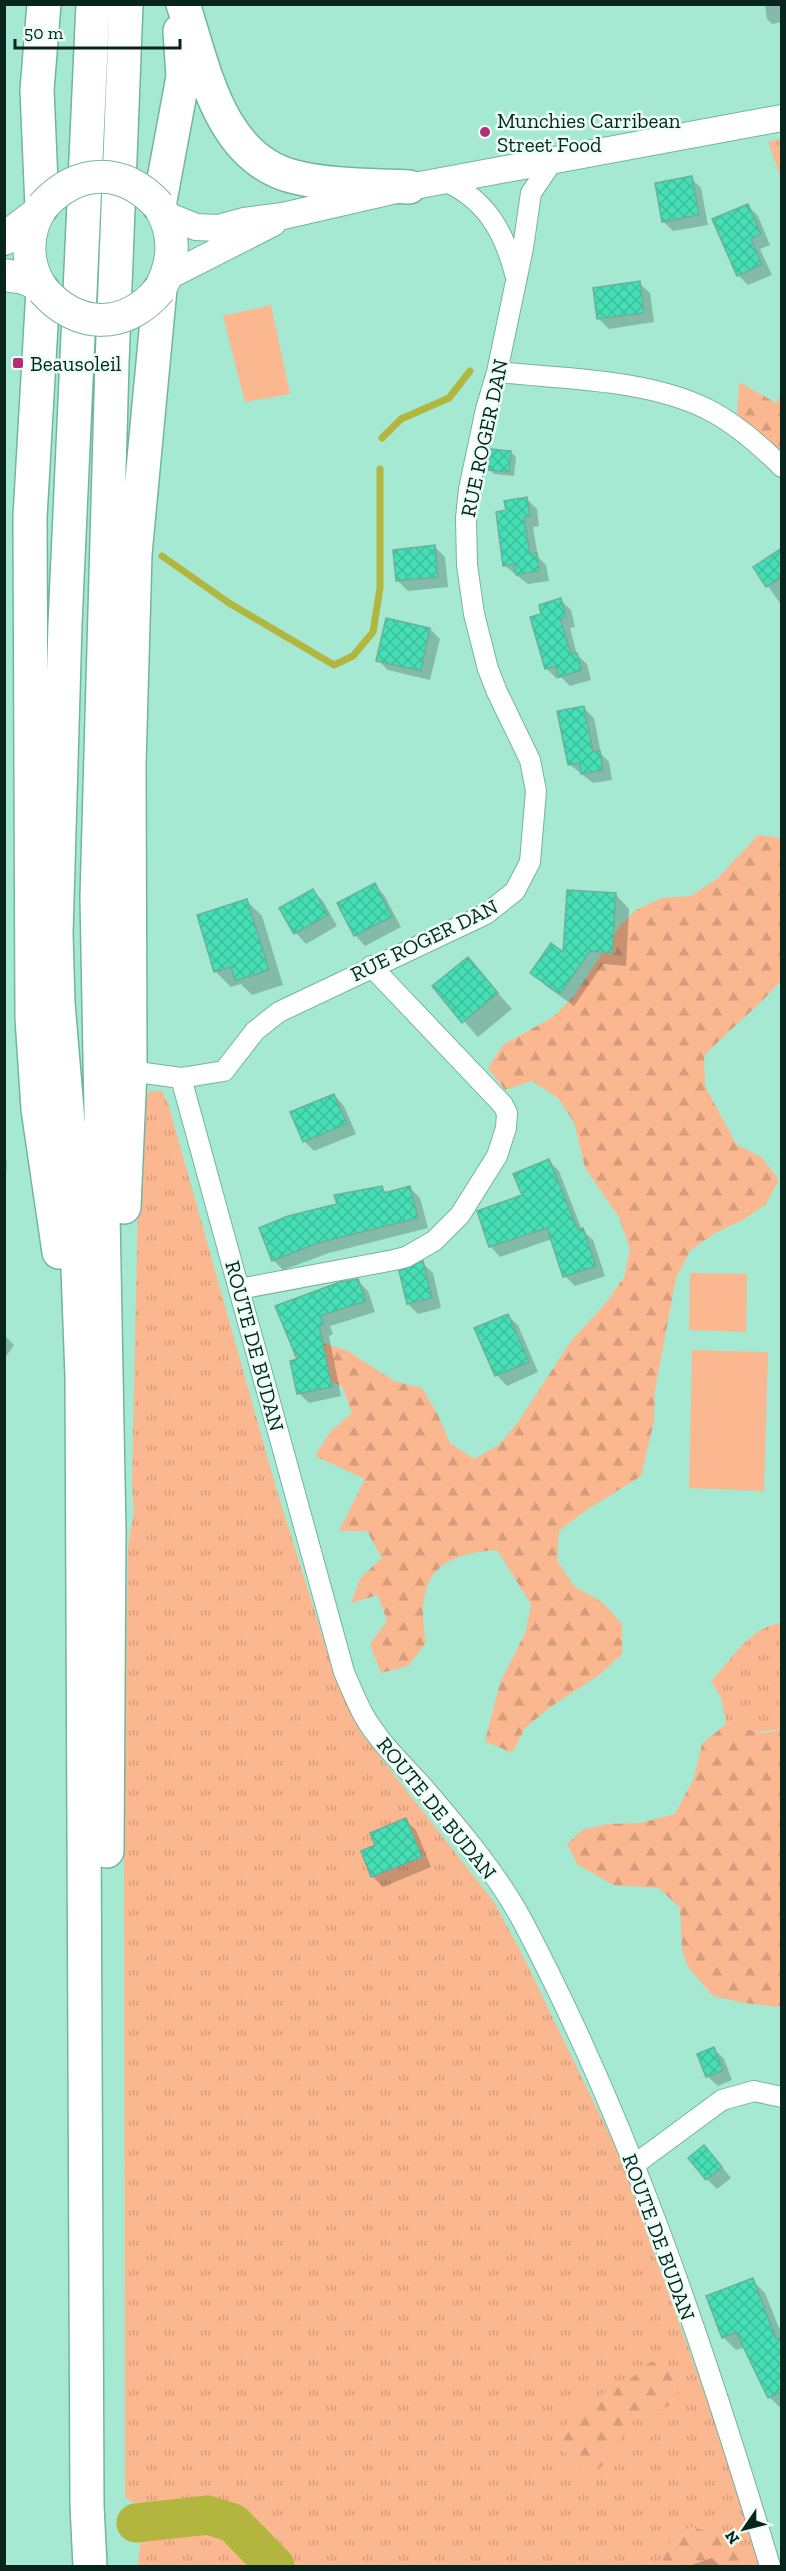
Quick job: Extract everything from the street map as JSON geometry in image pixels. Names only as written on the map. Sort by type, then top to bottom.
[{"type":"highway","points":[[40,210],[37,90],[44,4]]},
{"type":"highway","points":[[93,4],[65,624],[56,934],[58,1003],[76,1217],[109,1532],[104,2260],[105,2566]]},
{"type":"highway","points":[[90,2566],[87,2493],[97,897],[111,386],[126,4]]},
{"type":"highway","points":[[162,210],[183,77],[182,42],[176,4]]},
{"type":"highway","points":[[183,4],[224,119],[245,149],[256,158],[279,172],[311,181],[409,188]]},
{"type":"highway","points":[[94,1375],[118,1331],[130,1071],[129,764],[135,554],[164,283]]},
{"type":"highway","points":[[41,287],[30,517],[32,1018],[39,1109],[57,1242],[94,1375]]},
{"type":"main road","points":[[4,239],[68,184],[83,178],[100,176],[117,178],[133,184],[147,194],[162,210],[172,245],[164,283],[141,308],[116,319],[88,319],[63,309],[41,287],[24,278],[4,275]]},
{"type":"main road","points":[[40,210],[32,227],[29,249],[33,271],[41,287]]},
{"type":"street","points":[[162,210],[184,223],[208,228],[283,216],[409,188],[782,118]]},
{"type":"street","name":"RUE ROGER DAN","points":[[181,1078],[224,1071],[255,1031],[279,1012],[486,914],[505,901],[522,880],[530,862],[536,791],[533,774],[530,760],[492,682],[474,614],[466,565],[465,542],[469,489],[486,409],[497,372],[515,274],[523,248],[531,193],[552,162]]},
{"type":"street","points":[[445,181],[470,195],[490,214],[505,241],[515,274]]},
{"type":"street","points":[[164,283],[283,216]]},
{"type":"street","points":[[497,372],[637,387],[679,398],[710,411],[738,429],[782,467]]},
{"type":"street","points":[[239,1289],[394,1260],[419,1250],[434,1241],[460,1215],[487,1174],[502,1144],[507,1113],[503,1105],[372,966]]},
{"type":"street","points":[[130,1071],[181,1078]]},
{"type":"street","name":"ROUTE DE BUDAN","points":[[181,1078],[336,1644],[358,1703],[385,1745],[473,1846],[521,1919],[571,2021],[634,2164],[729,2432],[770,2566]]},
{"type":"street","points":[[634,2164],[722,2100],[754,2091],[782,2097]]},
{"type":"green space","points":[[782,139],[781,178],[768,142]]},
{"type":"green space","points":[[271,305],[290,394],[245,402],[223,316]]},
{"type":"green space","points":[[739,382],[776,403],[781,394],[781,457],[737,419]]},
{"type":"green space","points":[[758,835],[781,838],[781,980],[704,1056],[705,1086],[736,1144],[761,1157],[779,1180],[765,1205],[741,1221],[713,1234],[690,1251],[676,1278],[655,1390],[654,1421],[641,1476],[585,1511],[559,1531],[557,1561],[575,1587],[602,1602],[622,1624],[622,1654],[599,1675],[549,1708],[525,1728],[512,1753],[485,1741],[500,1683],[526,1631],[531,1604],[497,1550],[457,1558],[444,1565],[433,1575],[427,1587],[423,1603],[426,1643],[408,1666],[381,1673],[370,1644],[387,1621],[378,1595],[351,1603],[361,1577],[382,1558],[367,1531],[339,1531],[365,1479],[315,1456],[330,1432],[352,1413],[342,1386],[316,1376],[292,1355],[319,1342],[346,1350],[394,1381],[422,1388],[438,1415],[450,1443],[474,1459],[499,1445],[518,1422],[571,1341],[606,1303],[624,1277],[630,1249],[619,1217],[585,1168],[574,1122],[558,1098],[532,1081],[505,1090],[488,1068],[503,1045],[553,1017],[574,996],[620,926],[636,910],[662,898],[691,896],[718,878]]},
{"type":"green space","points":[[151,1091],[162,1091],[168,1103],[277,1491],[337,1683],[362,1734],[494,1902],[521,1952],[617,2150],[708,2403],[762,2566],[293,2566],[248,2517],[230,2506],[207,2500],[133,2503],[125,2497],[124,1835],[128,1546],[134,1511],[132,1485],[140,1108],[143,1098]]},
{"type":"green space","points":[[690,1273],[747,1274],[746,1332],[689,1330]]},
{"type":"green space","points":[[692,1350],[768,1352],[764,1491],[689,1488]]},
{"type":"green space","points":[[781,1623],[781,1729],[755,1732],[726,1724],[721,1697],[711,1681],[750,1637],[769,1626]]},
{"type":"green space","points":[[726,1724],[761,1733],[781,1730],[781,2007],[744,2003],[713,1996],[688,1967],[682,1950],[680,1908],[659,1888],[613,1885],[577,1864],[567,1844],[582,1830],[607,1824],[640,1823],[675,1814],[694,1778],[702,1744]]},
{"type":"green space","points":[[650,2362],[667,2363],[677,2385],[678,2402],[633,2420],[600,2468],[587,2475],[569,2458],[559,2436],[578,2406],[627,2382]]},
{"type":"green space","points":[[690,2527],[725,2539],[751,2566],[656,2566],[669,2543]]},
{"type":"green space","points":[[213,2532],[238,2545],[260,2566],[138,2566],[140,2544],[157,2535]]},
{"type":"building","points":[[692,176],[699,215],[662,222],[655,183]]},
{"type":"building","points":[[748,204],[761,234],[751,239],[762,265],[737,276],[712,219]]},
{"type":"building","points":[[640,281],[644,313],[597,319],[593,288]]},
{"type":"building","points":[[490,449],[511,451],[509,472],[488,470]]},
{"type":"building","points":[[527,497],[530,516],[524,517],[530,554],[537,553],[539,571],[516,575],[514,564],[503,566],[496,512],[506,510],[504,501]]},
{"type":"building","points":[[435,545],[438,577],[396,581],[393,550]]},
{"type":"building","points":[[782,548],[782,577],[766,587],[753,567]]},
{"type":"building","points":[[561,598],[566,617],[560,618],[571,654],[577,653],[582,670],[559,677],[556,666],[545,669],[530,617],[541,614],[539,605]]},
{"type":"building","points":[[386,618],[430,628],[421,671],[376,661]]},
{"type":"building","points":[[584,706],[593,752],[600,751],[603,770],[581,774],[580,763],[568,765],[557,711]]},
{"type":"building","points":[[375,883],[392,917],[354,936],[337,903]]},
{"type":"building","points":[[313,889],[328,915],[294,934],[279,908]]},
{"type":"building","points":[[567,890],[616,893],[612,953],[590,951],[560,994],[530,973],[551,943],[563,952]]},
{"type":"building","points":[[247,899],[269,970],[235,981],[231,967],[214,972],[197,915]]},
{"type":"building","points":[[468,957],[498,993],[462,1023],[432,986]]},
{"type":"building","points":[[334,1094],[347,1124],[303,1142],[290,1112]]},
{"type":"building","points":[[549,1159],[578,1230],[583,1228],[596,1266],[563,1277],[547,1228],[489,1247],[477,1211],[522,1195],[513,1174]]},
{"type":"building","points":[[382,1186],[384,1193],[410,1186],[418,1218],[318,1243],[272,1261],[259,1228],[288,1216],[337,1204],[334,1195]]},
{"type":"building","points":[[423,1261],[432,1298],[407,1304],[399,1271]]},
{"type":"building","points":[[358,1279],[366,1301],[320,1316],[324,1324],[319,1326],[332,1387],[297,1394],[290,1361],[297,1359],[275,1306],[340,1282]]},
{"type":"building","points":[[508,1314],[529,1362],[495,1376],[474,1328]]},
{"type":"building","points":[[406,1818],[422,1857],[371,1877],[361,1851],[375,1845],[370,1833]]},
{"type":"building","points":[[714,2047],[723,2070],[706,2077],[697,2054]]},
{"type":"building","points":[[704,2145],[722,2167],[706,2180],[688,2158]]},
{"type":"building","points":[[753,2278],[776,2339],[782,2337],[782,2391],[768,2398],[736,2332],[722,2338],[706,2296]]},
{"type":"waterway","points":[[382,438],[401,419],[449,398],[470,371]]},
{"type":"waterway","points":[[162,556],[229,603],[334,665],[353,656],[373,632],[380,588],[380,469]]},
{"type":"waterway","points":[[136,2523],[208,2515],[233,2523],[275,2566]]},
{"type":"place","name":"Munchies Carribean Street Food","points":[[485,132]]},
{"type":"place","name":"Beausoleil","points":[[18,363]]}]
